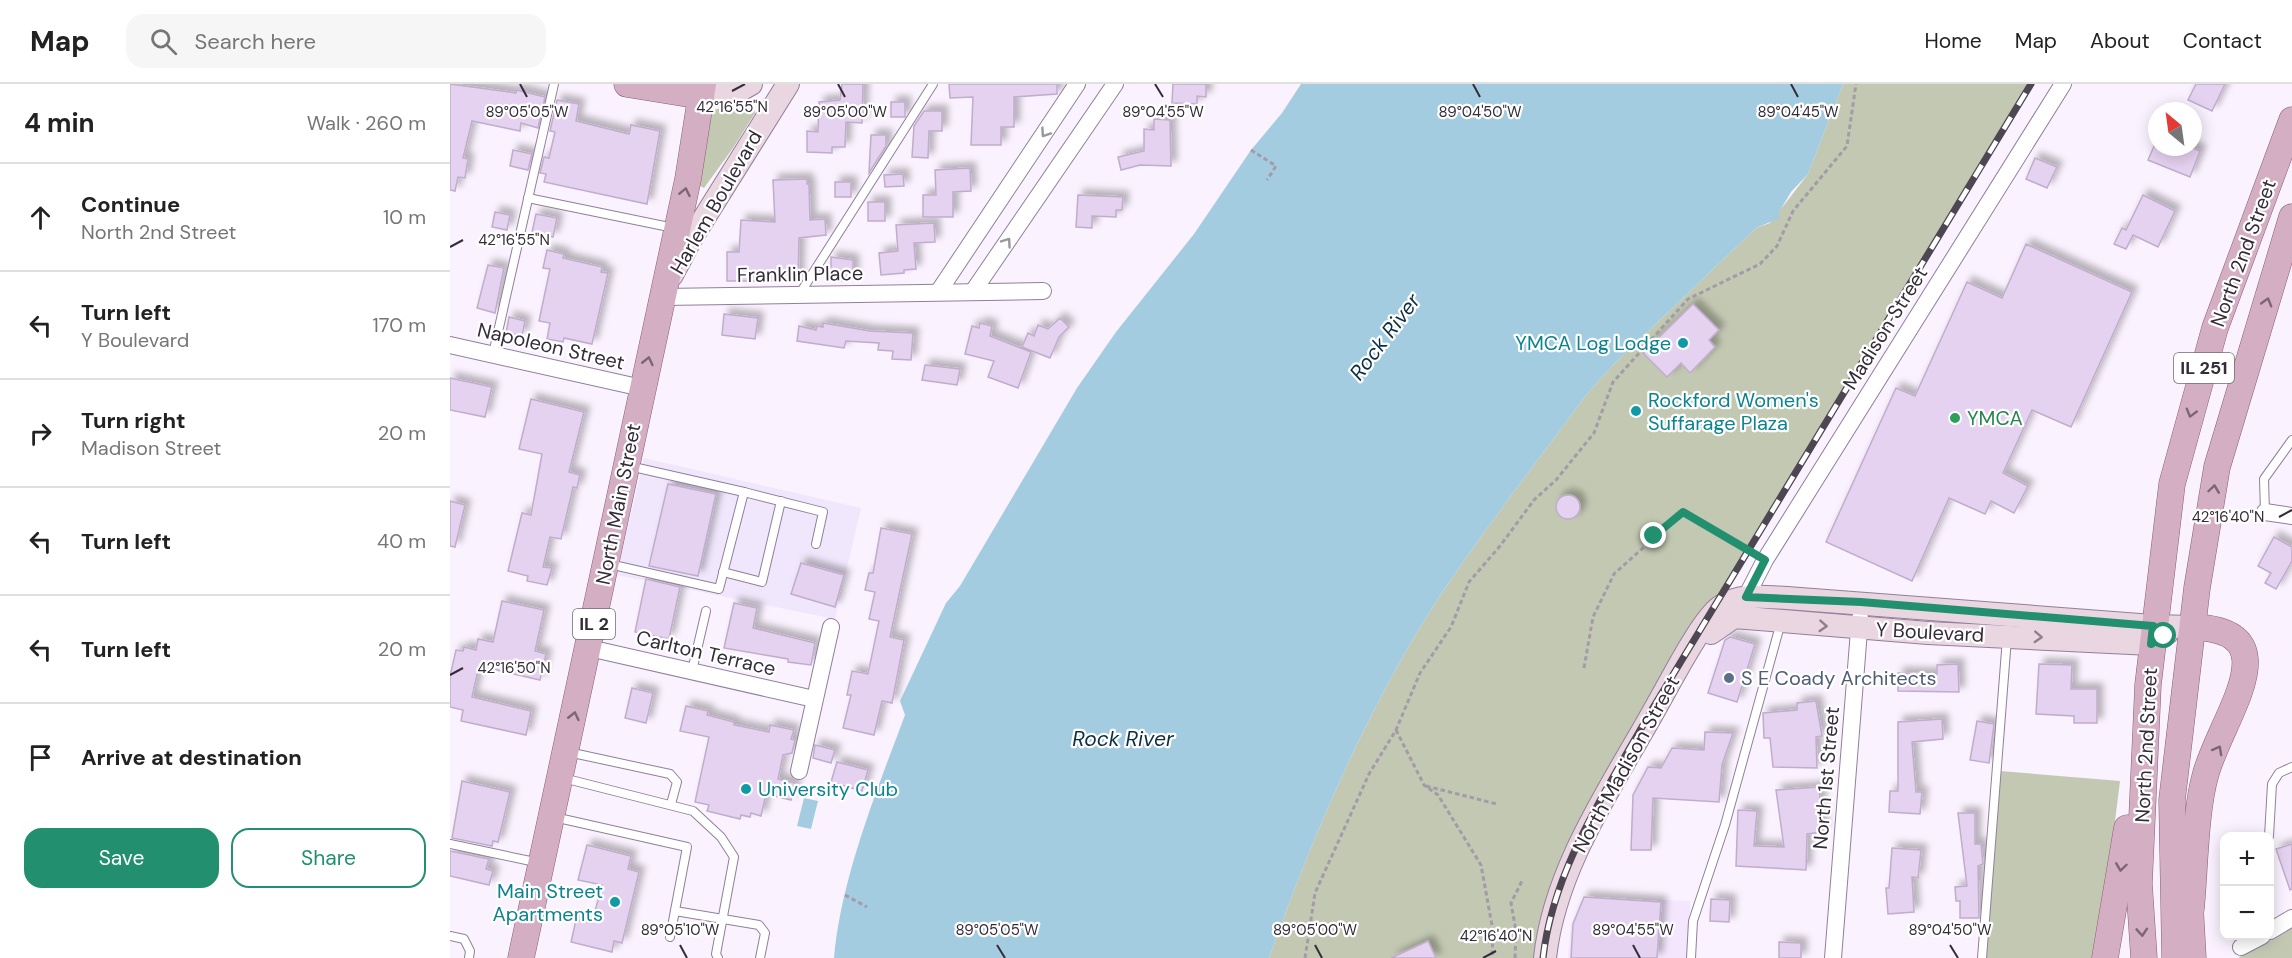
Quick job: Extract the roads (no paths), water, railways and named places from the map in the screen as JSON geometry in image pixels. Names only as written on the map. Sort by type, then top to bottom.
[{"type":"main road","points":[[627,84],[702,90]]},
{"type":"main road","name":"North Main Street","points":[[521,958],[664,294],[702,90]]},
{"type":"main road","name":"North 2nd Street","points":[[2175,958],[2168,631],[2172,484],[2215,328],[2292,120]]},
{"type":"main road","name":"North 2nd Street","points":[[2144,958],[2139,884],[2148,685],[2168,631],[2197,588],[2217,467],[2292,217]]},
{"type":"main road","points":[[2168,631],[2238,632],[2257,647],[2262,660],[2257,682],[2207,770],[2191,909]]},
{"type":"main road","points":[[2168,631],[2199,664],[2187,865],[2193,958]]},
{"type":"main road","points":[[2105,958],[2148,685]]},
{"type":"street","name":"Harlem Boulevard","points":[[664,294],[691,239],[788,84]]},
{"type":"street","points":[[939,291],[1077,84]]},
{"type":"street","points":[[974,290],[1115,84]]},
{"type":"street","name":"Madison Street","points":[[1746,597],[1765,560],[2063,84]]},
{"type":"street","points":[[702,90],[737,92],[749,86],[771,108]]},
{"type":"street","name":"Franklin Place","points":[[664,294],[798,296],[974,290],[1043,291]]},
{"type":"street","name":"Napoleon Street","points":[[450,345],[642,388]]},
{"type":"street","points":[[2265,512],[2292,516]]},
{"type":"street","name":"Y Boulevard","points":[[1746,597],[1784,610],[1859,628],[2009,625],[2168,631]]},
{"type":"street","name":"North Madison Street","points":[[1545,958],[1555,909],[1571,866],[1597,812],[1690,647],[1720,607],[1746,597]]},
{"type":"street","name":"Y Boulevard","points":[[1690,647],[1734,617],[1861,602],[2009,625]]},
{"type":"street","name":"North 1st Street","points":[[1833,958],[1861,602]]},
{"type":"street","points":[[799,771],[831,627]]},
{"type":"street","name":"Carlton Terrace","points":[[589,648],[814,699]]},
{"type":"street","points":[[2274,929],[2292,918]]},
{"type":"lane","points":[[493,354],[554,84]]},
{"type":"lane","points":[[798,296],[933,84]]},
{"type":"lane","points":[[528,198],[677,228]]},
{"type":"lane","points":[[2265,512],[2264,479],[2292,440]]},
{"type":"lane","points":[[626,465],[823,512],[816,544]]},
{"type":"lane","points":[[606,564],[719,589],[744,492]]},
{"type":"lane","points":[[723,572],[762,582],[781,501]]},
{"type":"lane","points":[[1691,958],[1694,921],[1725,825],[1784,610]]},
{"type":"lane","points":[[692,671],[706,611]]},
{"type":"lane","points":[[1982,958],[2009,625]]},
{"type":"lane","points":[[566,751],[670,774],[677,782],[671,804]]},
{"type":"lane","points":[[2269,832],[2272,784],[2279,773],[2292,767]]},
{"type":"lane","points":[[560,777],[693,811],[721,837],[734,857],[722,918],[718,958]]},
{"type":"lane","points":[[551,816],[687,847],[670,937]]},
{"type":"lane","points":[[450,844],[541,863]]},
{"type":"lane","points":[[675,911],[759,924],[765,933],[760,958]]},
{"type":"lane","points":[[450,936],[464,939],[470,951],[469,958]]},
{"type":"water","name":"Rock River","points":[[1301,84],[1843,84],[1808,174],[1791,192],[1778,214],[1780,218],[1756,228],[1613,365],[1586,395],[1445,588],[1403,657],[1359,740],[1320,826],[1269,958],[834,958],[844,897],[852,866],[905,715],[900,701],[946,603],[960,586],[1077,388],[1116,332],[1194,234],[1251,150],[1282,113]]},
{"type":"water","points":[[804,798],[818,801],[811,829],[797,826]]},
{"type":"railway","points":[[1543,958],[1558,892],[1570,861],[1601,799],[1651,711],[2031,84]]},
{"type":"place","name":"YMCA Log Lodge","points":[[1683,343]]},
{"type":"place","name":"Rockford Women's Suffarage Plaza","points":[[1636,411]]},
{"type":"place","name":"YMCA","points":[[1955,418]]},
{"type":"place","name":"S E Coady Architects","points":[[1729,678]]},
{"type":"place","name":"University Club","points":[[746,789]]},
{"type":"place","name":"Main Street Apartments","points":[[615,902]]}]
